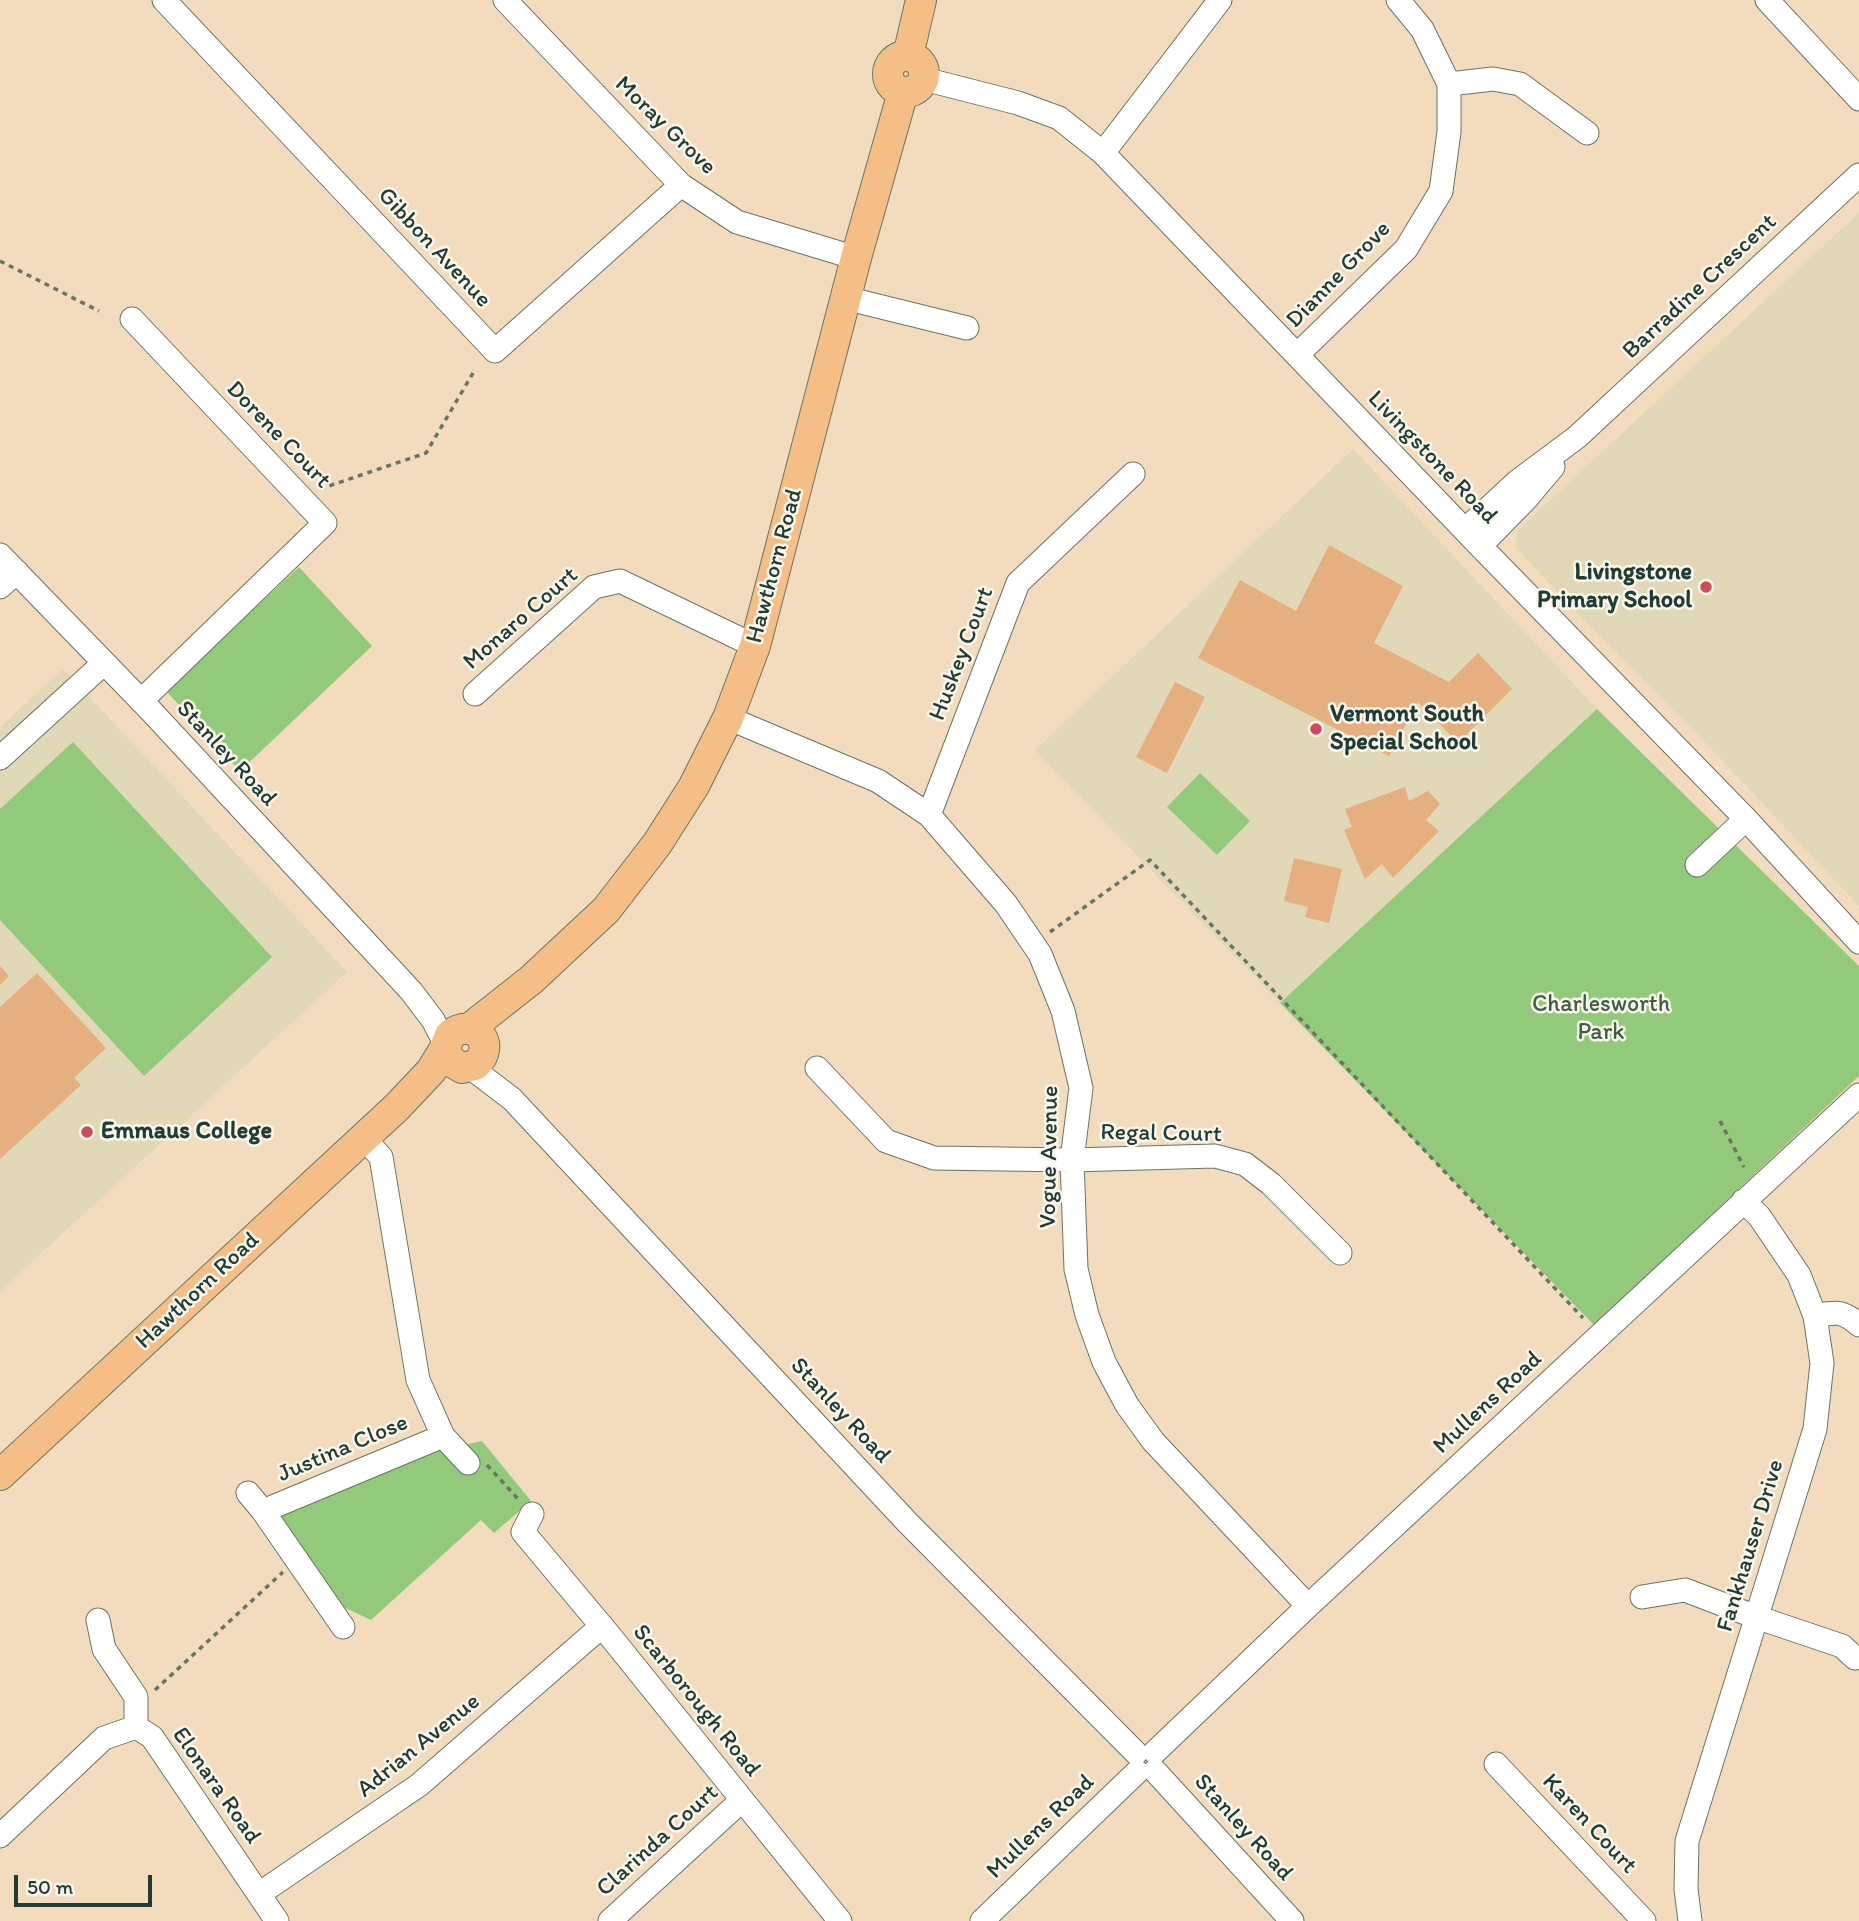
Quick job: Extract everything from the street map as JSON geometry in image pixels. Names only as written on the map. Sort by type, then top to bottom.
[{"type":"main road","name":"Hawthorn Road","points":[[4,1464],[364,1138],[430,1071],[467,1048],[531,981],[606,910],[657,844],[694,786],[728,718],[755,646],[856,258],[912,76],[921,0]]},
{"type":"street","name":"Gibbon Avenue","points":[[164,0],[495,351],[681,185]]},
{"type":"street","name":"Moray Grove","points":[[505,0],[681,185],[737,222],[856,258]]},
{"type":"street","points":[[1103,153],[1220,0]]},
{"type":"street","name":"Dianne Grove","points":[[1297,355],[1406,249],[1441,191],[1449,132],[1449,84],[1422,29],[1398,0]]},
{"type":"street","points":[[1767,0],[1859,99]]},
{"type":"street","name":"Livingstone Road","points":[[912,76],[1018,103],[1059,118],[1103,153],[1746,819],[1859,942]]},
{"type":"street","points":[[1449,84],[1493,79],[1520,84],[1587,133]]},
{"type":"street","name":"Barradine Crescent","points":[[1473,538],[1518,481],[1577,437],[1859,175]]},
{"type":"street","points":[[845,298],[967,328]]},
{"type":"street","name":"Dorene Court","points":[[132,318],[325,523],[141,701]]},
{"type":"street","name":"Huskey Court","points":[[929,815],[1018,583],[1133,474]]},
{"type":"street","name":"Stanley Road","points":[[0,555],[9,579],[104,663],[141,701],[411,991],[433,1020],[489,1062],[512,1099],[907,1522],[1146,1762],[1292,1921]]},
{"type":"street","name":"Monaro Court","points":[[475,694],[594,587],[620,581],[755,646]]},
{"type":"street","points":[[0,758],[104,663]]},
{"type":"street","name":"Vogue Avenue","points":[[728,718],[878,781],[929,815],[1006,904],[1040,954],[1063,1012],[1080,1088],[1072,1160],[1076,1269],[1087,1315],[1104,1362],[1127,1405],[1153,1441],[1308,1606]]},
{"type":"street","points":[[1697,865],[1746,819]]},
{"type":"street","name":"Regal Court","points":[[817,1068],[886,1141],[934,1158],[1072,1160],[1214,1156],[1245,1164],[1272,1184],[1340,1253]]},
{"type":"street","name":"Mullens Road","points":[[982,1921],[1308,1606],[1859,1095]]},
{"type":"street","points":[[364,1138],[381,1157],[418,1380],[443,1436],[478,1464]]},
{"type":"street","name":"Fankhauser Drive","points":[[1690,1921],[1686,1889],[1687,1841],[1815,1429],[1822,1363],[1815,1315],[1799,1275],[1759,1216],[1743,1201]]},
{"type":"street","points":[[1815,1315],[1835,1312],[1847,1314],[1859,1325]]},
{"type":"street","name":"Justina Close","points":[[343,1627],[256,1502],[443,1436]]},
{"type":"street","name":"Scarborough Road","points":[[528,1510],[523,1532],[840,1921]]},
{"type":"street","points":[[1642,1597],[1685,1590],[1756,1618],[1842,1646],[1855,1658]]},
{"type":"street","points":[[98,1620],[104,1649],[136,1697],[135,1727]]},
{"type":"street","name":"Adrian Avenue","points":[[259,1894],[419,1785],[602,1626]]},
{"type":"street","name":"Elonara Road","points":[[0,1836],[104,1738],[135,1727],[152,1737],[277,1921]]},
{"type":"street","name":"Karen Court","points":[[1496,1764],[1644,1921]]},
{"type":"street","name":"Clarinda Court","points":[[610,1921],[741,1801]]},
{"type":"path","points":[[0,261],[99,311]]},
{"type":"path","points":[[318,489],[426,453],[473,373]]},
{"type":"path","points":[[1049,933],[1150,860],[1583,1318]]},
{"type":"path","points":[[1720,1121],[1744,1167]]},
{"type":"path","points":[[478,1464],[528,1510]]},
{"type":"path","points":[[151,1694],[284,1571]]},
{"type":"shaded area","name":"Livingstone Primary School","points":[[1859,213],[1859,906],[1700,737],[1516,548],[1517,531]]},
{"type":"shaded area","name":"Vermont South Special School","points":[[1353,449],[1597,709],[1280,1003],[1035,750]]},
{"type":"shaded area","name":"Emmaus College","points":[[63,669],[347,972],[0,1291],[0,727]]},
{"type":"green space","points":[[299,567],[372,646],[240,771],[166,691]]},
{"type":"green space","name":"Charlesworth Park","points":[[1597,709],[1859,966],[1859,1076],[1594,1325],[1280,1003]]},
{"type":"green space","points":[[73,742],[272,957],[144,1076],[0,920],[0,809]]},
{"type":"green space","points":[[1200,773],[1250,821],[1217,855],[1167,807]]},
{"type":"green space","points":[[482,1441],[531,1501],[494,1533],[481,1520],[371,1620],[339,1605],[274,1512],[430,1452]]},
{"type":"building","points":[[1329,545],[1403,586],[1374,643],[1449,682],[1478,653],[1512,689],[1458,743],[1418,702],[1389,756],[1198,658],[1240,580],[1296,611]]},
{"type":"building","points":[[1175,682],[1205,697],[1167,773],[1136,757]]},
{"type":"building","points":[[1405,787],[1409,801],[1428,791],[1440,804],[1426,820],[1439,831],[1393,878],[1382,864],[1365,879],[1344,830],[1352,827],[1345,809]]},
{"type":"building","points":[[1294,858],[1342,869],[1329,923],[1305,917],[1308,907],[1284,901]]},
{"type":"building","points":[[0,966],[9,976],[0,985]]},
{"type":"building","points":[[37,973],[106,1048],[74,1078],[81,1085],[0,1159],[0,1007]]},
{"type":"place","name":"Livingstone Primary School","points":[[1706,587]]},
{"type":"place","name":"Vermont South Special School","points":[[1316,729]]},
{"type":"place","name":"Emmaus College","points":[[87,1132]]}]
